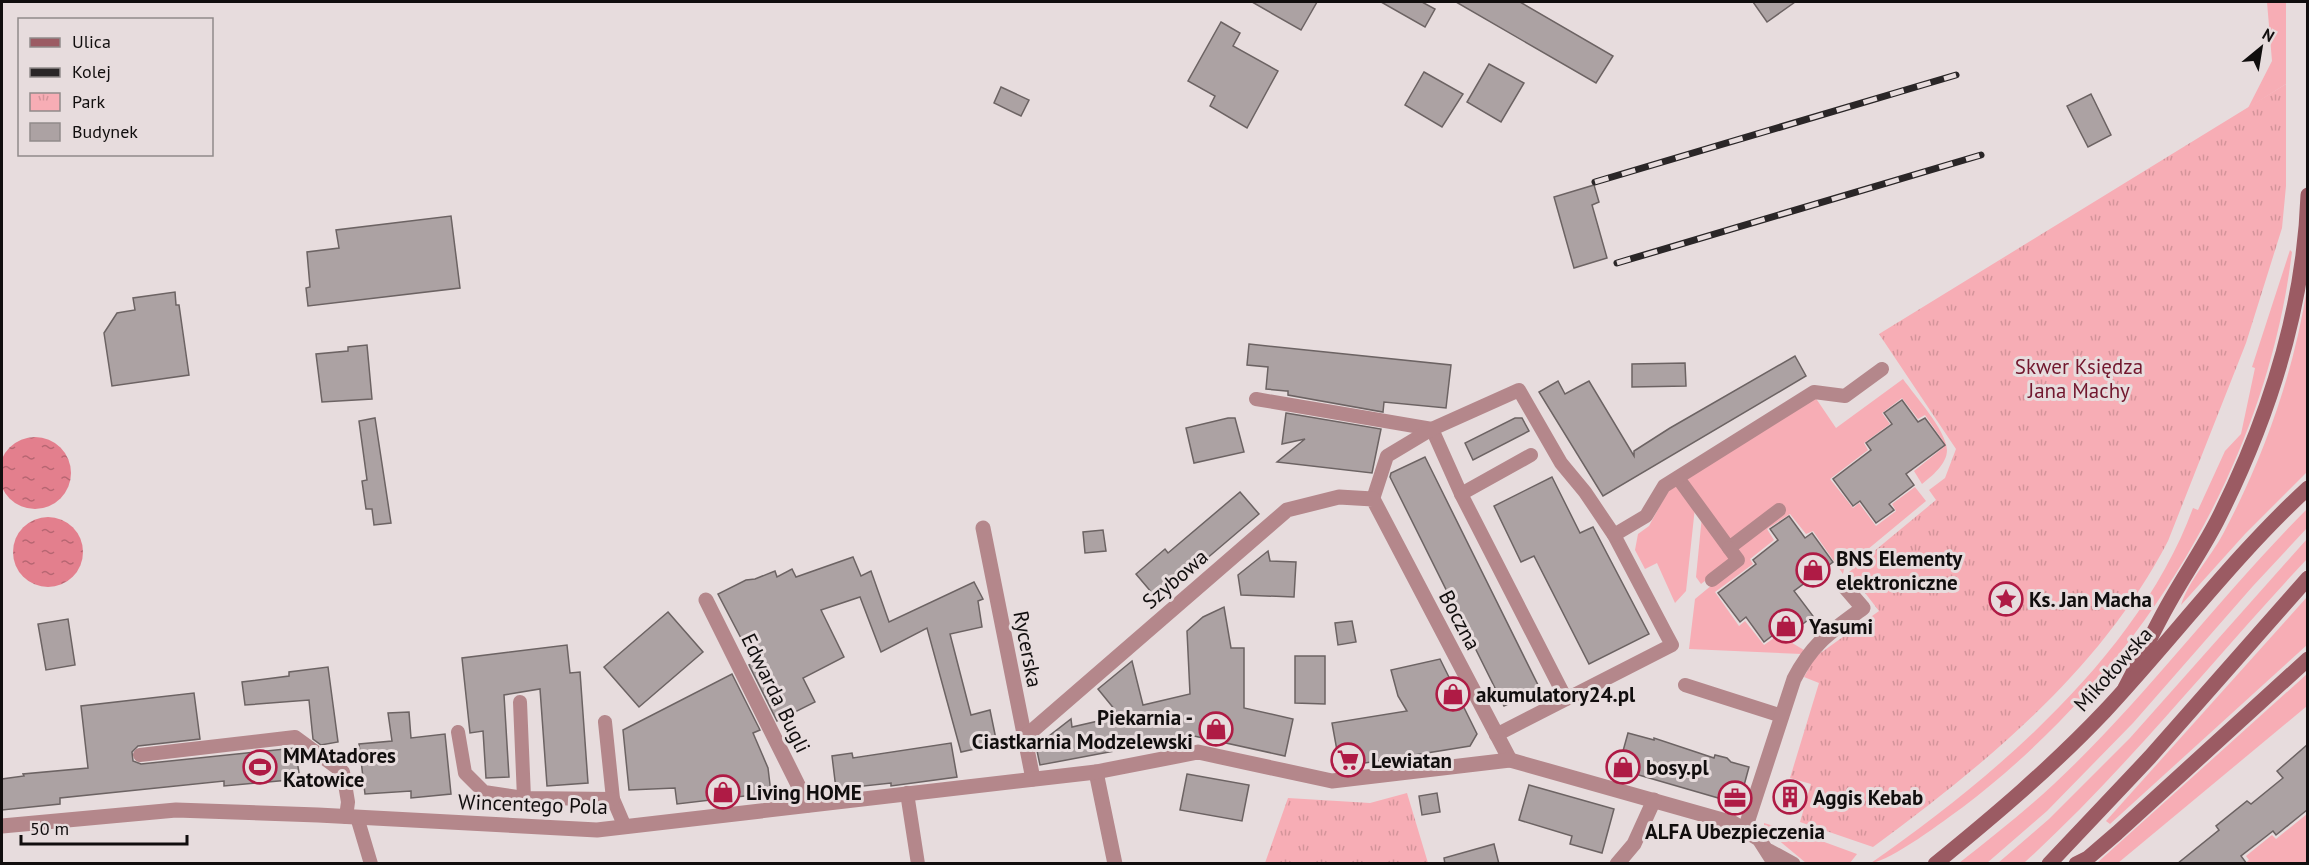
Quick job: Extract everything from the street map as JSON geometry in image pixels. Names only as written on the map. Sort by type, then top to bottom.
[{"type":"main road","points":[[2125,688],[2169,603],[2216,522],[2255,437],[2278,369],[2293,314],[2302,258],[2307,195]]},
{"type":"main road","name":"Mikołowska","points":[[1935,864],[2058,759],[2125,688],[2263,533],[2307,488]]},
{"type":"main road","points":[[2049,864],[2150,757],[2307,579]]},
{"type":"main road","points":[[2076,864],[2103,846],[2307,659]]},
{"type":"street","name":"Szybowa","points":[[1025,737],[1287,510],[1339,497],[1373,499]]},
{"type":"street","name":"Boczna","points":[[1373,499],[1510,760]]},
{"type":"street","name":"Rycerska","points":[[982,528],[1033,779]]},
{"type":"street","points":[[1745,829],[1794,679],[1805,658],[1816,644],[1863,608],[1844,586]]},
{"type":"street","name":"Edwarda Bugli","points":[[706,600],[807,805]]},
{"type":"street","name":"Wincentego Pola","points":[[2,826],[176,810],[597,830],[1096,772],[1198,752],[1332,781],[1510,760],[1733,823],[1745,829],[1772,857],[1793,864]]},
{"type":"street","points":[[1096,772],[1114,864]]},
{"type":"street","points":[[1617,864],[1634,844],[1654,800]]},
{"type":"lane","points":[[1614,535],[1646,516],[1664,486],[1814,392],[1845,396],[1882,369]]},
{"type":"lane","points":[[1373,499],[1388,456],[1432,429],[1518,390],[1561,463],[1586,492],[1614,535],[1672,645],[1496,735]]},
{"type":"lane","points":[[1256,399],[1432,429]]},
{"type":"lane","points":[[1432,429],[1461,494],[1566,699]]},
{"type":"lane","points":[[1461,494],[1531,455]]},
{"type":"lane","points":[[1678,478],[1738,560],[1712,580]]},
{"type":"lane","points":[[1729,548],[1779,510]]},
{"type":"lane","points":[[1685,685],[1782,717]]},
{"type":"lane","points":[[520,702],[524,798]]},
{"type":"lane","points":[[605,722],[613,799],[625,827]]},
{"type":"lane","points":[[458,732],[465,773],[484,792],[524,798],[613,799]]},
{"type":"lane","points":[[140,755],[295,737],[343,772],[352,817],[371,864]]},
{"type":"lane","points":[[907,793],[918,864]]},
{"type":"green space","points":[[2267,2],[2286,2],[2286,84],[2248,108],[2272,61]]},
{"type":"green space","name":"Skwer Księdza Jana Machy","points":[[2286,84],[2286,186],[2282,228],[2246,343],[2168,541],[2141,588],[2076,672],[2038,710],[1999,747],[1873,847],[1800,822],[1811,784],[1790,778],[1819,683],[1804,677],[1815,657],[1879,611],[1849,572],[1936,500],[1929,490],[1945,478],[1956,449],[1879,334]]},
{"type":"green space","points":[[2290,250],[2292,252],[2277,333],[2254,412],[2222,489],[2183,562],[2137,631],[2084,695],[2026,754],[1963,807],[1931,830],[1904,848],[1880,861],[1871,863],[1966,792],[2059,708],[2101,661],[2138,613],[2169,561],[2193,508],[2198,510],[2225,451],[2241,434],[2255,368],[2252,367]]},
{"type":"green space","points":[[2307,288],[2307,472],[2245,534],[2181,605],[2189,587],[2223,534],[2264,446],[2294,352]]},
{"type":"green space","points":[[1903,379],[1941,433],[1947,450],[1942,465],[1922,484],[1914,471],[1944,447],[1943,441],[1925,415],[1918,419],[1902,398],[1882,413],[1890,424],[1864,443],[1868,450],[1830,479],[1853,508],[1859,503],[1876,526],[1896,511],[1892,504],[1915,487],[1926,501],[1844,569],[1843,574],[1813,531],[1806,534],[1790,514],[1767,529],[1774,540],[1750,559],[1753,564],[1715,592],[1739,626],[1745,621],[1764,645],[1781,633],[1787,640],[1804,650],[1802,654],[1689,649],[1695,599],[1741,561],[1696,498],[1686,591],[1675,603],[1657,563],[1645,569],[1635,550],[1638,534],[1649,526],[1669,489],[1815,397],[1836,428]]},
{"type":"green space","points":[[2307,509],[2307,528],[2133,723],[2047,811],[1987,863],[1959,863],[2031,805],[2120,718],[2243,577]]},
{"type":"green space","points":[[1702,516],[1733,559],[1701,584],[1696,577]]},
{"type":"green space","points":[[2307,539],[2307,559],[2098,790],[2024,863],[1998,863],[2049,819],[2130,738]]},
{"type":"green space","points":[[2307,597],[2307,645],[2110,824],[2106,821]]},
{"type":"green space","points":[[2307,674],[2307,706],[2118,863],[2097,863]]},
{"type":"green space","points":[[1407,793],[1428,863],[1265,863],[1288,798],[1370,803]]},
{"type":"green space","points":[[2307,814],[2307,863],[2244,864],[2249,860],[2246,856],[2272,835],[2276,839]]},
{"type":"green space","points":[[1764,823],[1857,854],[1850,863],[1806,863],[1764,828]]},
{"type":"water","points":[[35,437],[55,443],[65,453],[71,473],[65,493],[55,503],[35,509],[15,503],[5,493],[-1,473],[5,453],[15,443]]},
{"type":"water","points":[[48,517],[61,520],[73,527],[80,539],[83,552],[80,565],[73,577],[61,584],[48,587],[35,584],[23,577],[16,565],[13,552],[16,539],[23,527],[35,520]]},
{"type":"building","points":[[1252,2],[1317,2],[1301,30]]},
{"type":"building","points":[[1381,2],[1422,2],[1435,9],[1425,27]]},
{"type":"building","points":[[1456,2],[1520,2],[1613,56],[1596,83]]},
{"type":"building","points":[[1753,2],[1795,2],[1767,22]]},
{"type":"building","points":[[1221,22],[1240,33],[1233,46],[1278,71],[1247,128],[1210,106],[1215,96],[1188,81]]},
{"type":"building","points":[[1489,64],[1524,83],[1501,122],[1467,102]]},
{"type":"building","points":[[1424,72],[1463,94],[1442,127],[1405,105]]},
{"type":"building","points":[[1001,87],[1029,100],[1021,116],[994,103]]},
{"type":"building","points":[[2091,94],[2111,135],[2088,147],[2067,106]]},
{"type":"building","points":[[1594,185],[1599,202],[1592,205],[1607,258],[1574,268],[1554,197]]},
{"type":"building","points":[[451,216],[460,288],[308,306],[306,288],[310,287],[307,252],[339,248],[336,230]]},
{"type":"building","points":[[175,292],[189,375],[112,386],[104,333],[117,313],[135,310],[133,298]]},
{"type":"building","points":[[1249,344],[1451,365],[1446,408],[1384,402],[1383,412],[1288,395],[1288,391],[1266,389],[1268,367],[1247,365]]},
{"type":"building","points":[[367,345],[372,399],[322,402],[316,354],[348,351],[348,347]]},
{"type":"building","points":[[1795,356],[1806,376],[1603,496],[1539,392],[1558,381],[1565,394],[1589,381],[1634,456],[1634,451],[1670,428]]},
{"type":"building","points":[[1685,363],[1686,386],[1632,387],[1632,364]]},
{"type":"building","points":[[1902,400],[1918,422],[1925,418],[1945,445],[1906,474],[1914,485],[1889,504],[1894,510],[1876,523],[1860,501],[1853,506],[1833,479],[1871,450],[1866,443],[1892,424],[1884,413]]},
{"type":"building","points":[[1286,413],[1381,429],[1372,473],[1277,462],[1305,439],[1282,444]]},
{"type":"building","points":[[375,418],[391,523],[374,525],[372,509],[366,509],[362,481],[367,480],[359,421]]},
{"type":"building","points":[[1235,418],[1244,452],[1194,463],[1186,428]]},
{"type":"building","points":[[1515,418],[1522,418],[1529,431],[1473,460],[1465,443]]},
{"type":"building","points":[[1425,457],[1540,689],[1504,706],[1390,477],[1391,473]]},
{"type":"building","points":[[1552,477],[1580,533],[1593,527],[1649,634],[1589,664],[1534,556],[1521,562],[1494,506]]},
{"type":"building","points":[[1240,492],[1259,514],[1158,600],[1136,574],[1165,549],[1168,553]]},
{"type":"building","points":[[1789,516],[1805,538],[1812,533],[1833,562],[1794,591],[1813,616],[1795,630],[1793,627],[1785,633],[1781,629],[1764,642],[1746,617],[1740,622],[1718,593],[1756,564],[1753,560],[1778,540],[1770,529]]},
{"type":"building","points":[[1103,530],[1106,551],[1085,553],[1083,532]]},
{"type":"building","points":[[1268,551],[1270,561],[1296,562],[1294,597],[1241,595],[1238,575]]},
{"type":"building","points":[[853,557],[861,576],[871,571],[889,622],[974,582],[983,599],[978,601],[982,627],[950,634],[971,715],[990,710],[997,744],[961,752],[927,628],[881,652],[860,597],[821,610],[844,657],[803,678],[815,702],[777,721],[749,665],[754,663],[718,594],[746,580],[775,571],[777,577],[792,569],[796,577]]},
{"type":"building","points":[[1224,607],[1231,648],[1244,648],[1244,708],[1293,719],[1285,756],[1194,736],[1040,765],[1036,746],[1071,719],[1072,727],[1120,716],[1098,689],[1132,661],[1143,705],[1190,694],[1187,631],[1203,617]]},
{"type":"building","points":[[668,612],[703,652],[639,707],[604,667]]},
{"type":"building","points":[[68,619],[75,665],[46,670],[38,624]]},
{"type":"building","points":[[1352,621],[1356,642],[1338,645],[1335,623]]},
{"type":"building","points":[[567,645],[570,673],[580,672],[588,783],[547,786],[540,689],[504,695],[509,777],[486,778],[483,731],[470,733],[462,658]]},
{"type":"building","points":[[1295,656],[1325,656],[1325,704],[1295,703]]},
{"type":"building","points":[[1440,659],[1477,734],[1470,746],[1340,767],[1332,723],[1407,711],[1398,696],[1391,670]]},
{"type":"building","points":[[328,667],[338,742],[321,745],[313,739],[309,700],[245,705],[242,682],[289,676],[289,672]]},
{"type":"building","points":[[732,674],[760,730],[753,733],[768,768],[771,793],[677,804],[675,788],[629,790],[623,730]]},
{"type":"building","points":[[194,693],[200,739],[138,746],[132,752],[133,761],[141,764],[295,748],[300,779],[224,786],[224,781],[60,798],[60,804],[2,810],[2,779],[24,776],[23,774],[88,768],[81,706]]},
{"type":"building","points":[[409,712],[411,738],[445,734],[451,794],[411,798],[411,791],[365,794],[359,744],[392,741],[388,713]]},
{"type":"building","points":[[1628,733],[1654,740],[1654,738],[1714,758],[1715,755],[1727,758],[1731,762],[1749,767],[1739,804],[1618,769]]},
{"type":"building","points":[[951,743],[957,777],[891,786],[891,783],[836,789],[832,756],[852,753],[853,758]]},
{"type":"building","points":[[2307,745],[2307,810],[2276,835],[2273,831],[2241,856],[2247,864],[2177,864],[2219,830],[2216,826],[2247,801],[2251,804],[2283,778],[2277,771]]},
{"type":"building","points":[[1187,774],[1249,785],[1242,821],[1180,810]]},
{"type":"building","name":"Aggis Kebab","points":[[1780,784],[1805,791],[1800,810],[1775,803]]},
{"type":"building","points":[[1529,785],[1614,809],[1602,853],[1570,844],[1572,836],[1519,820]]},
{"type":"building","points":[[1437,793],[1440,812],[1422,815],[1419,796]]},
{"type":"building","points":[[1494,844],[1499,864],[1445,864],[1444,858]]},
{"type":"railway","points":[[1595,182],[1956,75]]},
{"type":"railway","points":[[1617,263],[1981,155]]},
{"type":"place","name":"BNS Elementy elektroniczne","points":[[1813,570]]},
{"type":"place","name":"Ks. Jan Macha","points":[[2006,599]]},
{"type":"place","name":"Yasumi","points":[[1786,626]]},
{"type":"place","name":"akumulatory24.pl","points":[[1453,694]]},
{"type":"place","name":"Piekarnia - Ciastkarnia Modzelewski","points":[[1216,729]]},
{"type":"place","name":"Lewiatan","points":[[1348,760]]},
{"type":"place","name":"MMAtadores Katowice","points":[[260,767]]},
{"type":"place","name":"bosy.pl","points":[[1623,767]]},
{"type":"place","name":"Living HOME","points":[[723,792]]},
{"type":"place","name":"Aggis Kebab","points":[[1790,797]]},
{"type":"place","name":"ALFA Ubezpieczenia","points":[[1735,798]]}]
